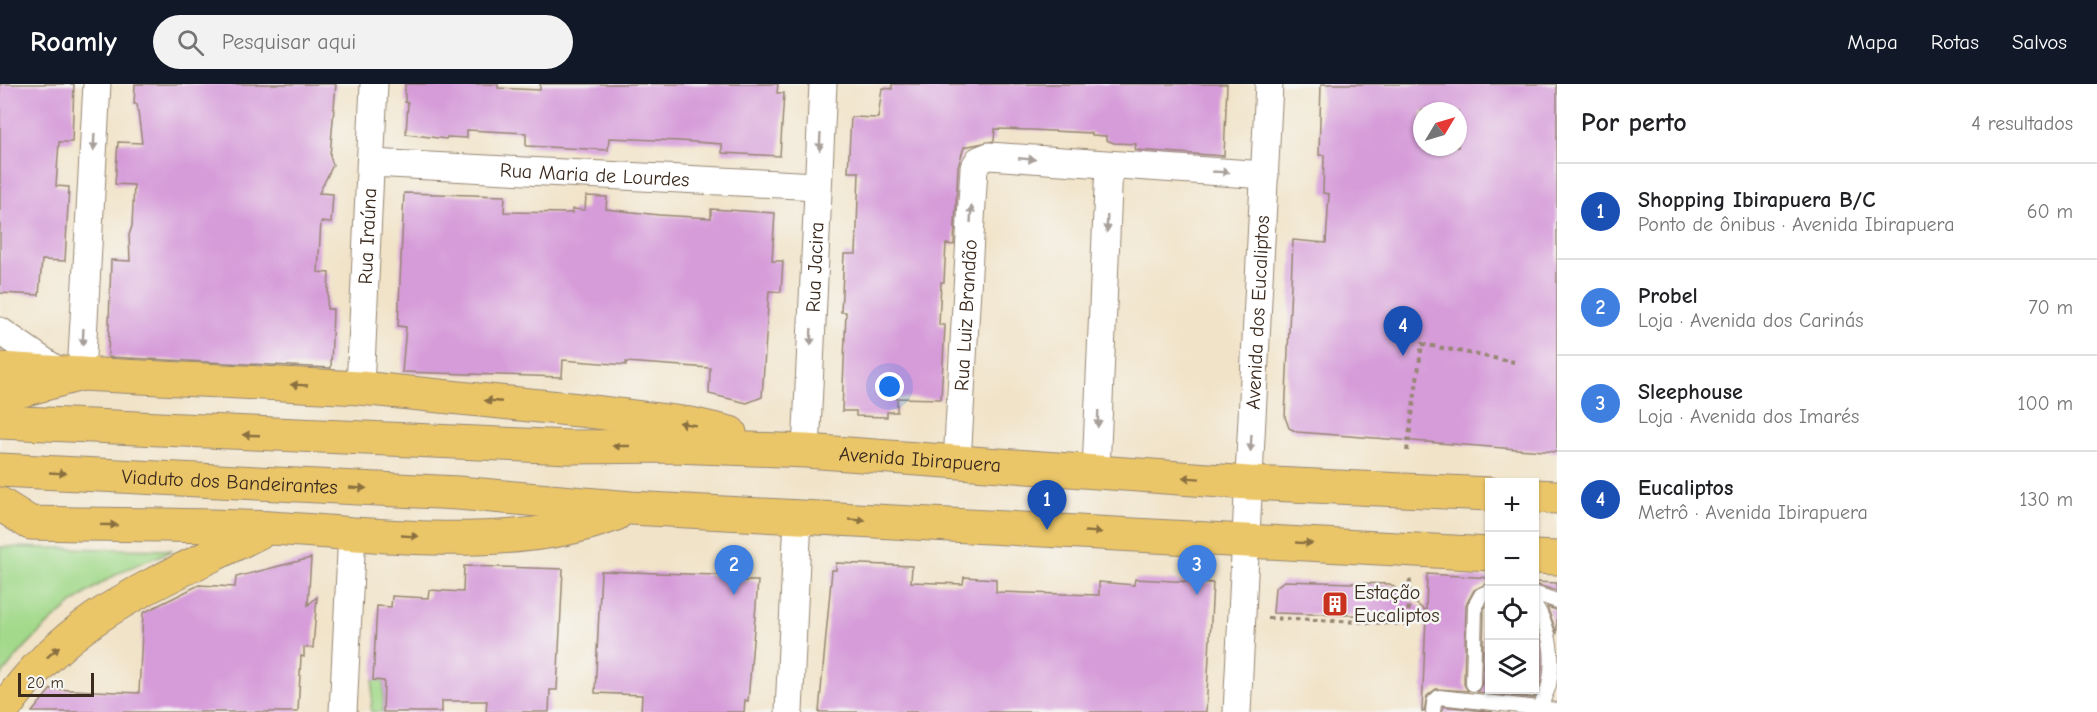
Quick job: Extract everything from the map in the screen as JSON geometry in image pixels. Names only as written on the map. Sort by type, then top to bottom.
[{"type":"main road","points":[[0,369],[360,388],[579,410],[691,424],[806,451]]},
{"type":"main road","points":[[0,396],[69,372]]},
{"type":"main road","name":"Avenida Ibirapuera","points":[[0,422],[569,447],[674,446],[806,451],[1249,483],[1485,494]]},
{"type":"main road","name":"Viaduto dos Bandeirantes","points":[[0,470],[458,493],[631,508]]},
{"type":"main road","points":[[1539,496],[1557,497]]},
{"type":"main road","points":[[0,504],[30,523],[267,528],[490,539],[594,523],[631,508],[1485,554]]},
{"type":"main road","points":[[2,712],[36,667],[72,635],[115,603],[267,528]]},
{"type":"main road","points":[[1539,557],[1557,558]]},
{"type":"street","points":[[0,331],[69,372],[97,84]]},
{"type":"street","name":"Rua Iraúna","points":[[360,388],[374,84]]},
{"type":"street","name":"Rua Jacira","points":[[806,451],[823,84]]},
{"type":"street","name":"Avenida dos Eucaliptos","points":[[1237,712],[1269,84]]},
{"type":"street","name":"Rua Luiz Brandão","points":[[957,462],[974,168],[979,160],[989,156],[1109,165]]},
{"type":"street","name":"Rua Maria de Lourdes","points":[[371,163],[817,186]]},
{"type":"street","points":[[1096,471],[1109,165],[1265,175]]},
{"type":"street","points":[[789,712],[798,517]]},
{"type":"street","points":[[343,712],[352,533]]},
{"type":"lane","points":[[1473,684],[1475,606],[1481,595],[1485,593]]},
{"type":"lane","points":[[1539,595],[1557,602]]},
{"type":"lane","points":[[1539,610],[1545,619],[1551,644],[1549,684],[1539,710]]},
{"type":"lane","points":[[1433,712],[1434,702],[1439,697],[1539,710],[1557,710]]},
{"type":"path","points":[[1407,451],[1422,344],[1514,362]]},
{"type":"path","points":[[1268,618],[1291,616],[1408,624],[1411,572]]},
{"type":"green space","points":[[0,547],[173,550],[127,569],[87,593],[40,632],[0,677]]},
{"type":"green space","points":[[373,680],[384,681],[383,712],[371,712]]},
{"type":"building","points":[[0,84],[74,84],[72,142],[59,142],[56,186],[69,187],[65,261],[42,260],[39,295],[0,293]]},
{"type":"building","points":[[135,84],[336,84],[330,156],[333,165],[319,193],[333,194],[331,223],[321,222],[318,272],[329,273],[327,309],[333,309],[331,368],[108,357],[111,260],[130,261],[129,235],[132,226],[134,185],[115,184],[118,142],[142,143],[137,104],[134,104]]},
{"type":"building","points":[[405,84],[498,84],[498,88],[540,90],[540,84],[778,84],[777,93],[784,93],[780,156],[722,153],[722,144],[680,141],[609,138],[608,150],[526,146],[526,133],[467,130],[467,138],[447,137],[446,139],[406,134],[408,103],[405,102]]},
{"type":"building","points":[[892,84],[1227,84],[1224,156],[1135,150],[1136,144],[1114,143],[1106,140],[1106,136],[1092,135],[1092,133],[1031,130],[995,129],[994,141],[964,147],[958,167],[954,245],[946,244],[944,282],[941,282],[939,325],[945,325],[941,399],[897,398],[897,412],[887,412],[887,417],[856,416],[856,411],[842,411],[846,312],[841,312],[844,254],[856,254],[859,172],[848,172],[851,117],[878,118],[882,88],[892,89]]},
{"type":"building","points":[[1321,84],[1557,84],[1557,452],[1297,432],[1289,428],[1285,417],[1293,240],[1326,243],[1329,194],[1323,193],[1324,155],[1319,155]]},
{"type":"building","points":[[404,193],[505,196],[504,212],[572,213],[572,209],[585,210],[586,196],[607,197],[606,209],[659,215],[711,218],[711,209],[775,213],[772,261],[783,261],[781,292],[769,291],[762,397],[747,403],[709,394],[710,368],[626,362],[626,365],[563,360],[562,377],[402,372],[406,327],[398,326]]},
{"type":"building","points":[[311,558],[308,605],[317,597],[313,648],[304,647],[304,657],[301,656],[298,712],[32,712],[51,689],[139,693],[143,613],[199,585],[235,587],[236,577]]},
{"type":"building","points":[[836,563],[912,566],[911,582],[963,584],[964,577],[996,579],[996,592],[1099,595],[1099,582],[1134,585],[1135,579],[1213,583],[1206,712],[819,712],[832,570],[836,570]]},
{"type":"building","points":[[464,566],[563,569],[557,690],[550,690],[549,712],[486,712],[487,701],[442,701],[442,712],[383,712],[384,681],[373,680],[377,606],[391,607],[392,596],[428,598],[429,590],[463,592]]},
{"type":"building","points":[[601,571],[744,576],[744,581],[758,581],[748,701],[745,700],[744,712],[641,712],[642,695],[595,693]]},
{"type":"building","points":[[1427,574],[1485,578],[1485,584],[1474,590],[1466,605],[1464,684],[1468,691],[1436,689],[1427,696],[1424,712],[1422,712],[1426,617],[1273,613],[1275,588],[1284,581],[1390,584],[1426,611]]},
{"type":"building","points":[[1539,582],[1557,583],[1557,591],[1539,586]]},
{"type":"building","points":[[1547,607],[1557,610],[1557,634],[1552,620]]},
{"type":"building","points":[[1484,608],[1485,693],[1477,692],[1482,684]]},
{"type":"building","points":[[1539,638],[1542,664],[1539,686]]},
{"type":"building","points":[[1496,694],[1536,694],[1534,698]]},
{"type":"building","points":[[1443,706],[1493,712],[1442,712]]},
{"type":"place","name":"Eucaliptos","points":[[1403,356]]},
{"type":"place","name":"Shopping Ibirapuera B/C","points":[[1047,530]]},
{"type":"place","name":"Probel","points":[[734,595]]},
{"type":"place","name":"Sleephouse","points":[[1197,595]]},
{"type":"place","name":"Estação Eucaliptos","points":[[1335,604]]}]
